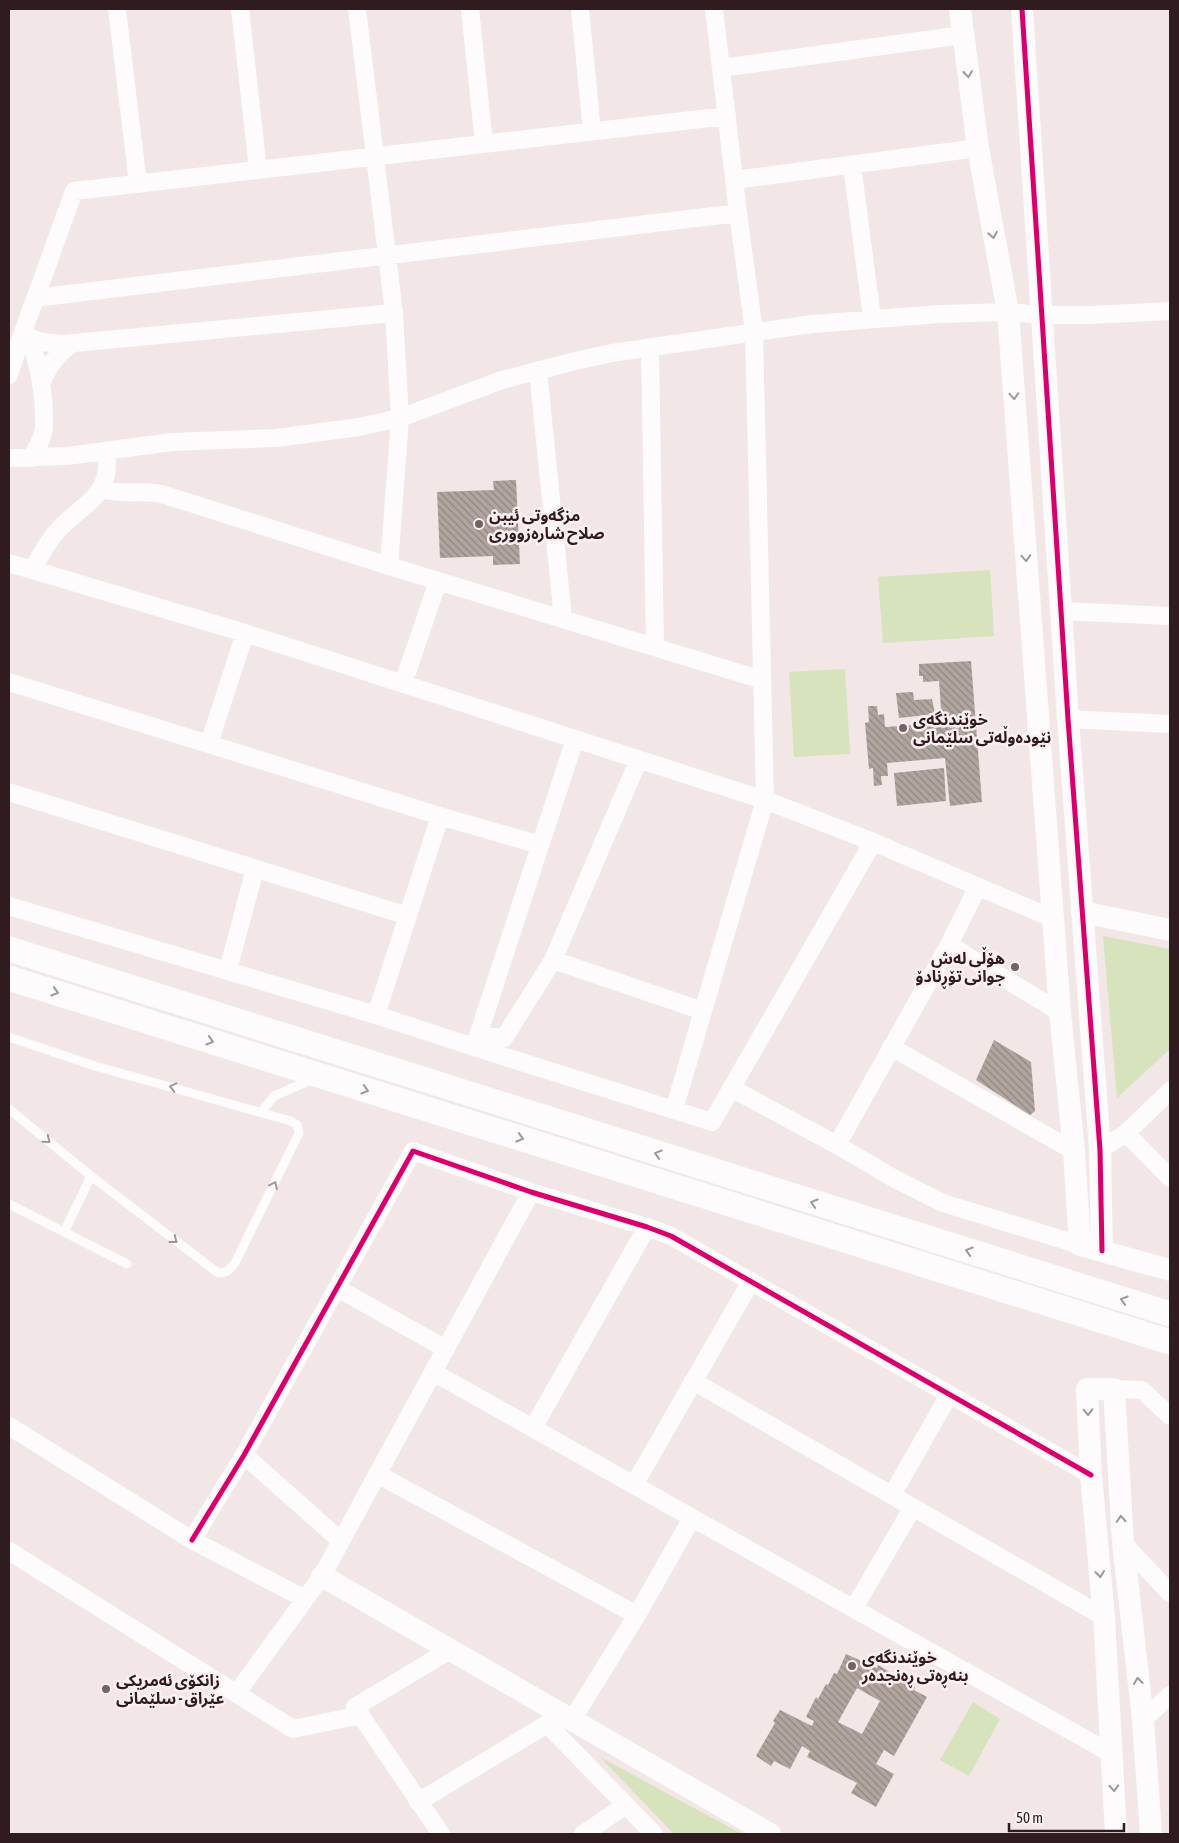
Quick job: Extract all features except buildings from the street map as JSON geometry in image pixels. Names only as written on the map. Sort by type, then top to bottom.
[{"type":"main road","points":[[9,950],[1170,1314]]},
{"type":"main road","points":[[9,978],[1170,1342]]},
{"type":"street","points":[[117,9],[138,184]]},
{"type":"street","points":[[240,9],[258,170]]},
{"type":"street","points":[[357,9],[394,313],[400,418],[389,566]]},
{"type":"street","points":[[470,9],[484,144]]},
{"type":"street","points":[[580,9],[592,131]]},
{"type":"street","points":[[674,1110],[765,800],[754,332],[714,9]]},
{"type":"street","points":[[960,9],[978,148],[1008,312],[1060,1012],[1074,1151],[1080,1245]]},
{"type":"street","points":[[1022,9],[1068,719],[1100,1150],[1102,1251]]},
{"type":"street","points":[[721,68],[963,35]]},
{"type":"street","points":[[9,375],[25,336],[35,298],[74,191],[727,116]]},
{"type":"street","points":[[734,180],[978,148]]},
{"type":"street","points":[[852,165],[872,318]]},
{"type":"street","points":[[35,298],[738,213]]},
{"type":"street","points":[[9,458],[67,456],[172,442],[276,438],[318,433],[400,418],[468,392],[538,370],[612,354],[754,332],[872,318],[940,314],[1008,312],[1043,315],[1170,311]]},
{"type":"street","points":[[25,336],[53,344],[73,343],[394,313]]},
{"type":"street","points":[[25,336],[37,361],[44,426],[40,443],[31,458]]},
{"type":"street","points":[[41,385],[45,372],[52,360],[73,343]]},
{"type":"street","points":[[650,348],[655,647]]},
{"type":"street","points":[[538,370],[563,619]]},
{"type":"street","points":[[44,426],[54,442],[67,456]]},
{"type":"street","points":[[33,570],[48,542],[58,530],[89,504],[101,489],[108,471],[106,452]]},
{"type":"street","points":[[101,489],[120,493],[147,492],[165,495],[389,566],[762,680]]},
{"type":"street","points":[[9,563],[245,633],[765,800],[873,842],[1054,918]]},
{"type":"street","points":[[403,684],[438,580]]},
{"type":"street","points":[[1062,611],[1170,616]]},
{"type":"street","points":[[209,744],[245,633]]},
{"type":"street","points":[[9,682],[440,816],[540,845]]},
{"type":"street","points":[[1068,719],[1170,724]]},
{"type":"street","points":[[476,1041],[575,739]]},
{"type":"street","points":[[476,1041],[504,1038],[552,960],[639,759]]},
{"type":"street","points":[[9,792],[408,916]]},
{"type":"street","points":[[376,1015],[440,816]]},
{"type":"street","points":[[1046,827],[1077,826]]},
{"type":"street","points":[[9,906],[376,1015],[476,1041],[712,1122],[873,842]]},
{"type":"street","points":[[228,970],[255,869]]},
{"type":"street","points":[[837,1145],[948,945],[978,886]]},
{"type":"street","points":[[1082,912],[1170,930]]},
{"type":"street","points":[[948,945],[1060,1012]]},
{"type":"street","points":[[552,960],[704,1011]]},
{"type":"street","points":[[891,1047],[1074,1151],[1100,1150],[1126,1133],[1170,1091]]},
{"type":"street","points":[[731,1088],[837,1145],[895,1179],[943,1203],[1170,1270]]},
{"type":"street","points":[[1126,1133],[1170,1178]]},
{"type":"street","points":[[192,1540],[244,1455],[413,1151],[531,1192],[671,1236],[1091,1475]]},
{"type":"street","points":[[236,1694],[322,1576],[531,1192]]},
{"type":"street","points":[[533,1428],[647,1227]]},
{"type":"street","points":[[634,1485],[751,1281]]},
{"type":"street","points":[[337,1288],[446,1348]]},
{"type":"street","points":[[433,1372],[1112,1754]]},
{"type":"street","points":[[693,1382],[1104,1617]]},
{"type":"street","points":[[1116,1834],[1104,1617],[1091,1475],[1088,1389],[1142,1390],[1170,1416]]},
{"type":"street","points":[[1114,1389],[1123,1543],[1143,1720],[1151,1834]]},
{"type":"street","points":[[892,1495],[949,1394]]},
{"type":"street","points":[[9,1426],[192,1540],[304,1599]]},
{"type":"street","points":[[244,1455],[341,1541]]},
{"type":"street","points":[[377,1474],[637,1615]]},
{"type":"street","points":[[854,1608],[913,1507]]},
{"type":"street","points":[[418,1802],[560,1720],[637,1615],[692,1518]]},
{"type":"street","points":[[1123,1543],[1170,1593]]},
{"type":"street","points":[[9,1552],[293,1729],[361,1715]]},
{"type":"street","points":[[322,1576],[450,1650],[560,1720],[770,1834]]},
{"type":"street","points":[[441,1834],[355,1707],[450,1650]]},
{"type":"street","points":[[1143,1720],[1170,1695]]},
{"type":"street","points":[[560,1720],[626,1805],[654,1834]]},
{"type":"street","points":[[583,1834],[626,1805]]},
{"type":"lane","points":[[9,1037],[95,1066],[294,1122],[299,1129],[299,1133],[235,1263],[225,1273],[218,1273],[91,1176],[9,1109]]},
{"type":"lane","points":[[262,1112],[274,1096],[320,1075]]},
{"type":"lane","points":[[64,1232],[91,1176]]},
{"type":"lane","points":[[9,1204],[127,1264]]},
{"type":"green space","points":[[990,570],[994,636],[883,643],[878,577]]},
{"type":"green space","points":[[845,669],[850,754],[794,757],[789,672]]},
{"type":"green space","points":[[1103,936],[1170,949],[1170,1049],[1117,1098]]},
{"type":"green space","points":[[973,1702],[1000,1719],[969,1776],[940,1760]]},
{"type":"green space","points":[[600,1757],[742,1834],[674,1834]]},
{"type":"cycle path","points":[[1022,9],[1068,719],[1100,1150],[1102,1251]]},
{"type":"cycle path","points":[[192,1540],[244,1455],[413,1151],[531,1192],[671,1236],[1091,1475]]},
{"type":"place","name":"مزگەوتی ئیبن صلاح شارەزووری","points":[[479,524]]},
{"type":"place","name":"خوێندنگەی نێوده‌وڵه‌تی سلێمانی","points":[[903,728]]},
{"type":"place","name":"ھۆڵی لەش جوانی تۆڕنادۆ","points":[[1015,967]]},
{"type":"place","name":"خوێندنگەی بنەڕەتی ڕەنجدەر","points":[[852,1666]]},
{"type":"place","name":"زانکۆی ئەمریکی عێراق - سلێمانی","points":[[106,1689]]}]
